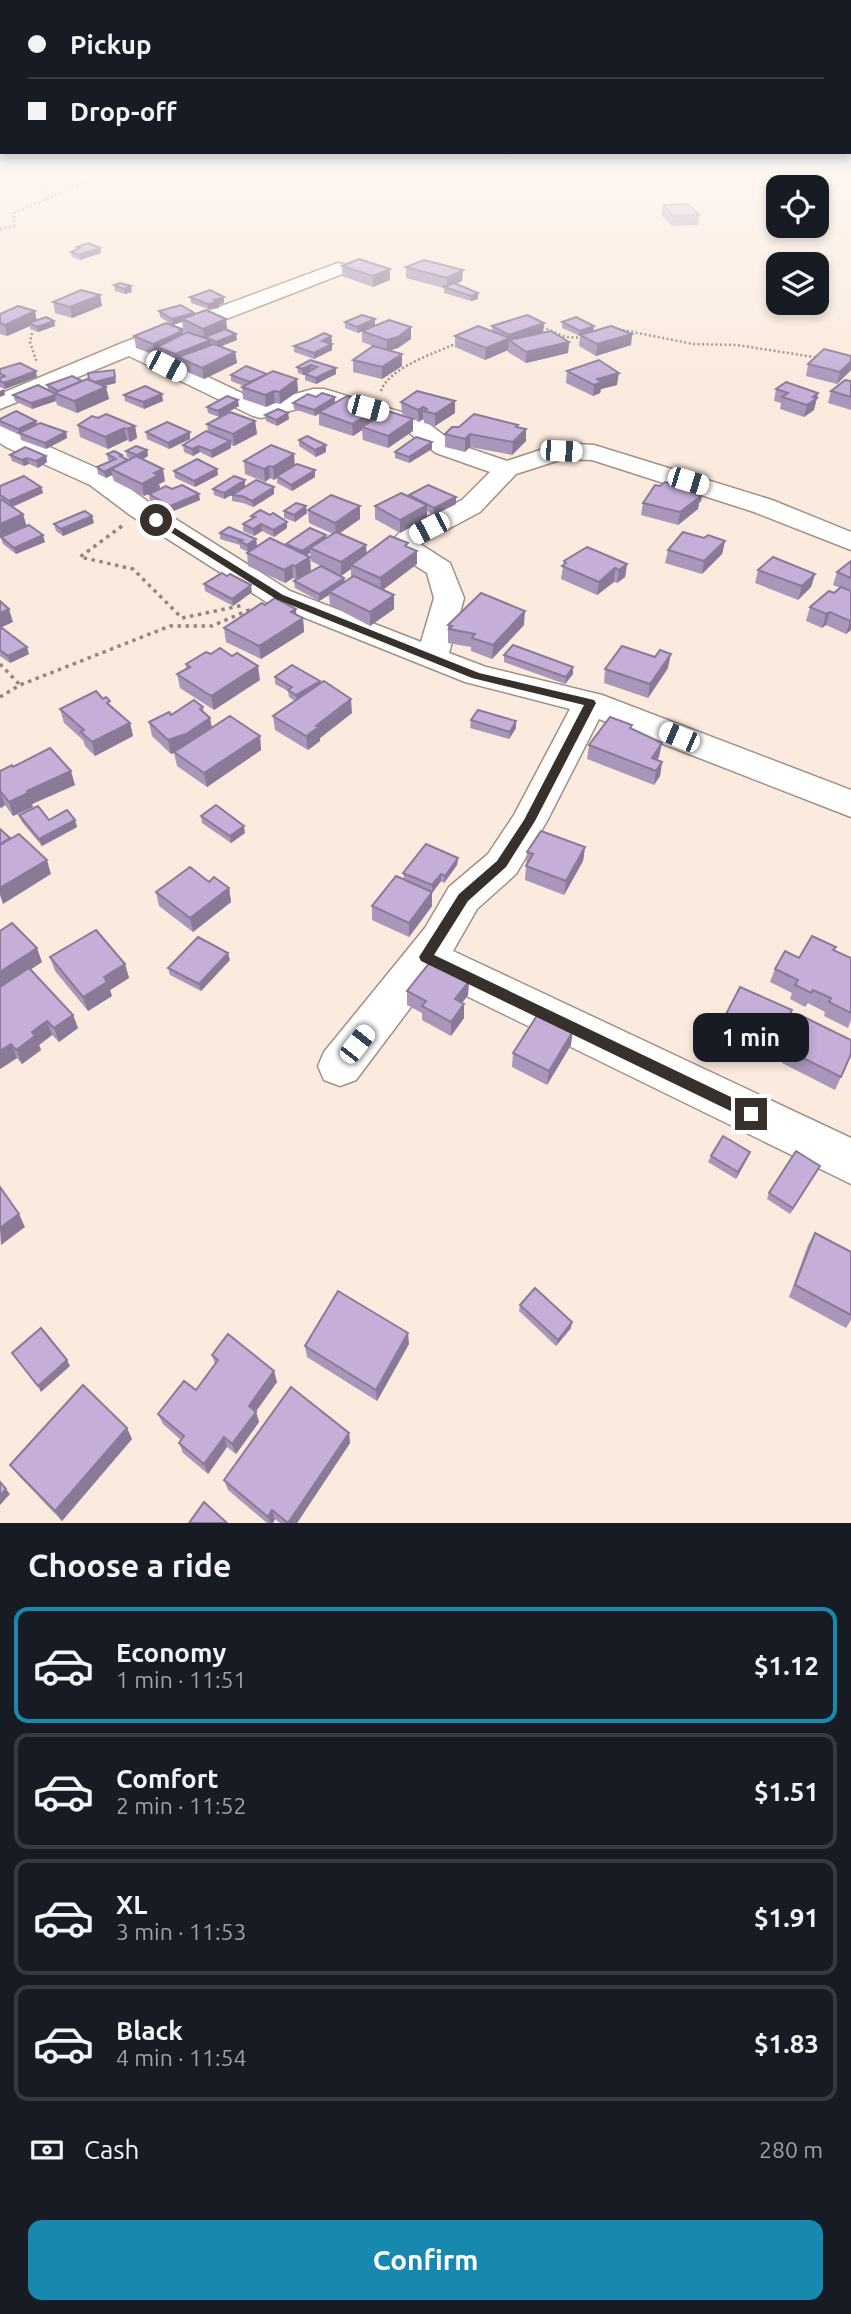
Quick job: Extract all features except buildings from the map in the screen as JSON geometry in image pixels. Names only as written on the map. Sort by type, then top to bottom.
[{"type":"street","points":[[0,402],[130,348],[338,269]]},
{"type":"street","points":[[130,348],[261,411],[313,396],[324,396],[412,423],[445,448],[507,468]]},
{"type":"street","points":[[0,432],[15,442],[99,479],[140,509],[279,597],[431,659],[476,675],[590,703],[851,804]]},
{"type":"street","points":[[431,659],[449,598],[440,569],[402,545],[412,536],[471,506],[507,468],[561,451],[594,453],[763,506],[851,542]]},
{"type":"street","points":[[340,1066],[425,957],[463,898],[502,864],[529,821],[590,703]]},
{"type":"street","points":[[425,957],[851,1162]]},
{"type":"path","points":[[532,322],[565,337],[582,338],[592,335]]},
{"type":"path","points":[[611,328],[693,344],[737,345],[831,360]]},
{"type":"path","points":[[32,333],[30,342],[36,362],[48,381]]},
{"type":"path","points":[[389,414],[382,397],[384,382],[412,363],[471,338]]},
{"type":"path","points":[[140,509],[114,534],[80,557],[133,569],[182,618],[279,597]]},
{"type":"path","points":[[0,697],[20,685],[170,626],[212,626],[279,597]]},
{"type":"path","points":[[0,664],[20,685]]},
{"type":"route","points":[[156,520],[279,597],[476,675],[590,703],[529,821],[502,864],[463,898],[425,957],[751,1114]]}]
